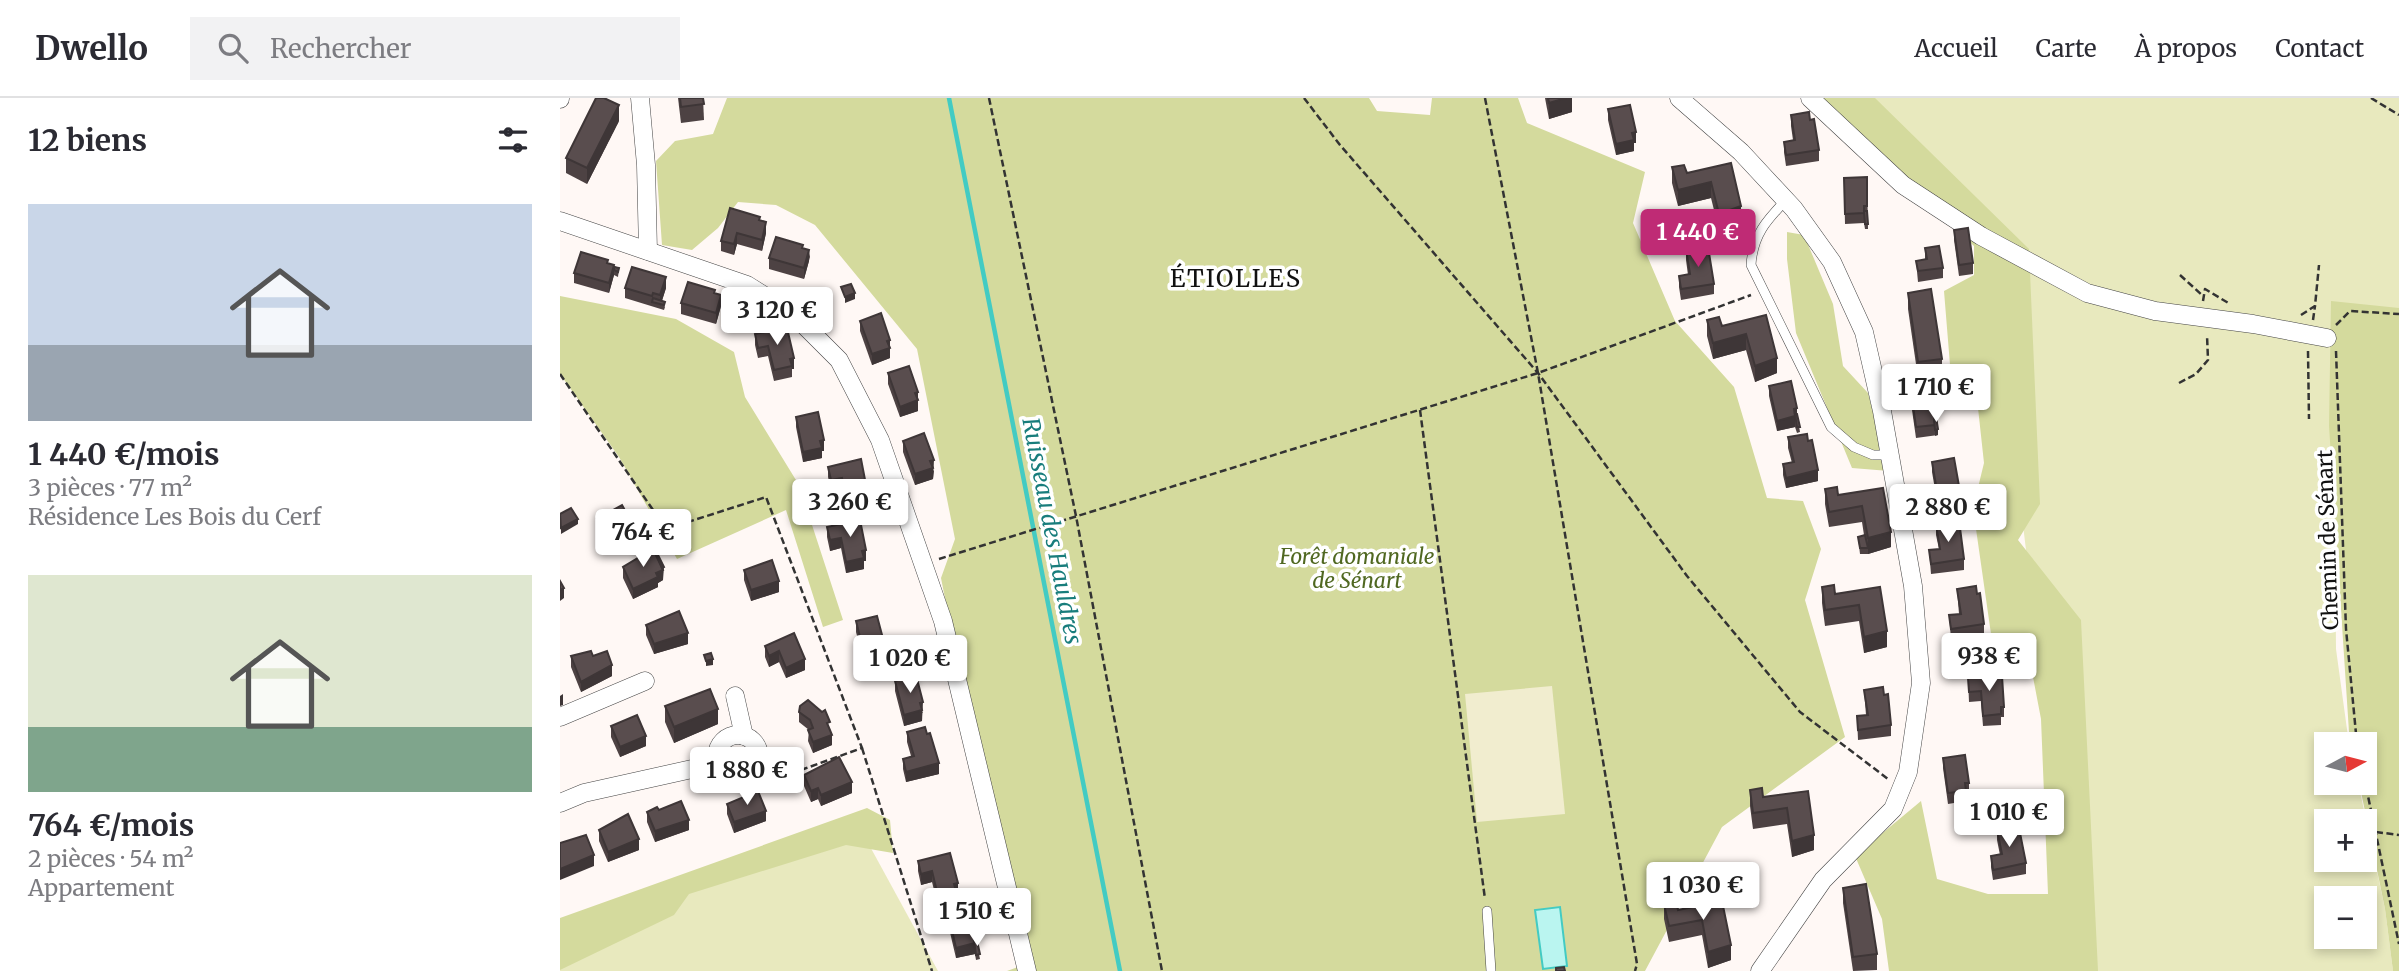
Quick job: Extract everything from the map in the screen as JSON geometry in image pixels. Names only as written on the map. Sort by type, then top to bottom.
[{"type":"street","points":[[640,98],[646,164],[648,251]]},
{"type":"street","points":[[1679,98],[1741,152],[1786,200],[1832,262],[1864,332],[1890,455],[1913,586],[1921,683],[1909,772],[1892,809],[1823,880],[1760,971]]},
{"type":"street","points":[[1810,98],[1903,185],[1981,236],[2087,293],[2155,311],[2319,336]]},
{"type":"street","points":[[560,220],[747,285],[792,313],[839,360],[880,440],[943,621],[1027,971]]},
{"type":"street","points":[[560,717],[645,681]]},
{"type":"street","points":[[735,696],[744,736],[755,744],[759,758],[753,770],[739,777],[725,772],[719,763],[717,752],[724,740],[744,736]]},
{"type":"street","points":[[560,803],[584,793],[719,763]]},
{"type":"lane","points":[[1786,200],[1760,227],[1752,247],[1752,265],[1831,427],[1854,447],[1873,455],[1890,455]]},
{"type":"lane","points":[[1487,911],[1491,971]]},
{"type":"path","points":[[989,98],[1076,516],[1162,971]]},
{"type":"path","points":[[1304,98],[1340,145],[1538,373],[1687,576],[1800,712],[1901,789]]},
{"type":"path","points":[[1485,98],[1538,373],[1637,964],[1635,971]]},
{"type":"path","points":[[2371,98],[2399,115]]},
{"type":"path","points":[[2180,275],[2202,295]]},
{"type":"path","points":[[924,563],[1538,373],[1764,290]]},
{"type":"path","points":[[2315,306],[2319,336]]},
{"type":"path","points":[[2309,419],[2307,354],[2319,336],[2350,311],[2399,314]]},
{"type":"path","name":"Chemin de Sénart","points":[[2319,336],[2338,354],[2346,629],[2356,732]]},
{"type":"path","points":[[560,374],[666,529],[766,497],[862,748],[932,971]]},
{"type":"path","points":[[1420,410],[1487,911]]},
{"type":"path","points":[[759,758],[771,757],[802,770],[862,748]]},
{"type":"path","points":[[2377,832],[2399,835]]},
{"type":"path","points":[[2377,837],[2399,944]]},
{"type":"green space","name":"Forêt domaniale de Sénart","points":[[727,98],[1369,98],[1377,111],[1430,115],[1432,98],[1518,98],[1527,123],[1645,172],[1633,223],[1675,321],[1734,387],[1767,498],[1803,501],[1821,549],[1805,600],[1845,737],[1722,827],[1645,971],[1007,971],[1018,967],[941,578],[955,539],[917,349],[815,225],[776,205],[738,202],[718,228],[692,250],[662,245],[656,161],[675,141],[713,134]]},
{"type":"green space","points":[[1820,98],[2399,98],[2399,308],[2333,318],[2336,649],[2347,732],[2314,732],[2314,795],[2361,795],[2364,809],[2314,809],[2314,872],[2377,871],[2393,971],[2091,971],[2072,929],[1989,245]]},
{"type":"green space","points":[[1820,98],[1875,98],[2029,249],[2040,504],[2018,540],[2081,620],[2098,971],[1889,971],[1882,919],[1855,856],[1921,801],[1937,879],[1988,894],[2048,894],[2041,719],[2033,677],[1993,648],[1973,508],[1984,463],[1978,408],[1950,365],[1944,291],[1974,275],[1974,246]]},
{"type":"green space","points":[[1787,232],[1804,235],[1833,304],[1843,366],[1868,393],[1889,471],[1852,468],[1796,333],[1787,259]]},
{"type":"green space","points":[[560,296],[676,319],[734,352],[745,397],[799,485],[843,620],[823,627],[786,510],[677,559],[619,457],[560,374]]},
{"type":"green space","points":[[2331,301],[2399,308],[2399,971],[2393,971],[2377,870],[2377,809],[2365,809],[2362,795],[2377,795],[2377,732],[2349,732],[2329,426]]},
{"type":"green space","points":[[867,808],[890,820],[893,853],[846,845],[689,894],[674,915],[560,970],[560,918]]},
{"type":"green space","points":[[861,830],[938,971],[560,971],[560,923]]},
{"type":"shaded area","points":[[1552,686],[1565,814],[1477,822],[1465,694]]},
{"type":"water","points":[[1560,907],[1567,966],[1543,969],[1535,910]]},
{"type":"building","points":[[596,98],[604,98],[619,105],[587,168],[566,158]]},
{"type":"building","points":[[680,98],[703,98],[704,104],[681,107]]},
{"type":"building","points":[[1548,98],[1566,98],[1549,103]]},
{"type":"building","points":[[1630,105],[1636,132],[1632,133],[1634,140],[1616,144],[1608,109]]},
{"type":"building","points":[[1809,112],[1810,120],[1814,119],[1819,150],[1786,155],[1784,142],[1795,140],[1791,115]]},
{"type":"building","points":[[1731,163],[1741,206],[1719,214],[1711,182],[1678,190],[1672,167],[1684,165],[1687,173]]},
{"type":"building","points":[[1867,177],[1867,206],[1864,206],[1864,213],[1845,214],[1844,178]]},
{"type":"building","points":[[730,208],[760,217],[759,220],[766,222],[762,240],[737,233],[734,244],[721,241]]},
{"type":"building","points":[[1864,211],[1867,211],[1868,224],[1865,224]]},
{"type":"building","points":[[1968,228],[1973,263],[1959,265],[1954,230]]},
{"type":"building","points":[[776,237],[803,245],[802,248],[809,250],[804,268],[769,258]]},
{"type":"building","points":[[1704,246],[1705,254],[1709,253],[1714,284],[1681,289],[1679,276],[1690,274],[1686,249]]},
{"type":"building","points":[[1939,246],[1943,268],[1918,271],[1916,261],[1927,259],[1925,248]]},
{"type":"building","points":[[581,252],[608,260],[607,263],[614,265],[609,283],[574,273]]},
{"type":"building","points":[[632,267],[666,277],[660,295],[653,293],[652,296],[625,288]]},
{"type":"building","points":[[688,282],[715,290],[714,293],[721,295],[716,313],[681,303]]},
{"type":"building","points":[[851,284],[855,293],[845,297],[841,287]]},
{"type":"building","points":[[1931,289],[1942,359],[1918,362],[1908,293]]},
{"type":"building","points":[[653,298],[665,302],[664,305],[652,302]]},
{"type":"building","points":[[881,313],[890,348],[872,354],[860,321]]},
{"type":"building","points":[[1766,315],[1777,358],[1755,366],[1746,334],[1713,343],[1707,320],[1719,317],[1722,326]]},
{"type":"building","points":[[787,328],[794,358],[790,359],[792,366],[774,370],[768,346],[758,348],[755,334]]},
{"type":"building","points":[[909,366],[918,400],[900,407],[888,373]]},
{"type":"building","points":[[1791,381],[1797,408],[1794,409],[1795,416],[1777,421],[1769,386]]},
{"type":"building","points":[[1933,389],[1937,417],[1934,418],[1935,425],[1916,427],[1911,392]]},
{"type":"building","points":[[818,412],[824,440],[820,441],[822,448],[803,452],[796,417]]},
{"type":"building","points":[[1797,414],[1800,427],[1797,427]]},
{"type":"building","points":[[1936,417],[1938,429],[1935,430],[1934,418]]},
{"type":"building","points":[[924,433],[934,460],[930,461],[933,468],[915,474],[903,441]]},
{"type":"building","points":[[1807,434],[1808,441],[1812,440],[1818,470],[1786,478],[1783,464],[1794,462],[1788,437]]},
{"type":"building","points":[[1954,458],[1959,486],[1955,487],[1956,494],[1938,497],[1932,462]]},
{"type":"building","points":[[861,459],[867,490],[864,491],[865,498],[847,502],[842,478],[831,480],[828,467]]},
{"type":"building","points":[[1837,487],[1838,495],[1883,488],[1891,532],[1868,538],[1862,506],[1829,512],[1825,489]]},
{"type":"building","points":[[622,505],[633,525],[604,542],[600,534],[604,532],[597,519]]},
{"type":"building","points":[[571,508],[578,519],[561,528],[560,514]]},
{"type":"building","points":[[860,520],[866,550],[862,551],[864,558],[846,562],[841,538],[830,540],[827,527]]},
{"type":"building","points":[[1955,521],[1956,529],[1960,528],[1964,559],[1931,564],[1929,550],[1940,549],[1936,524]]},
{"type":"building","points":[[1865,535],[1868,548],[1860,548],[1858,537]]},
{"type":"building","points":[[653,549],[663,570],[656,573],[658,577],[633,589],[623,567]]},
{"type":"building","points":[[772,560],[779,581],[751,590],[744,570]]},
{"type":"building","points":[[1834,585],[1835,594],[1880,587],[1887,631],[1864,637],[1859,605],[1825,610],[1822,587]]},
{"type":"building","points":[[1976,586],[1977,594],[1980,593],[1984,624],[1951,629],[1949,615],[1961,614],[1957,589]]},
{"type":"building","points":[[679,611],[688,633],[654,644],[646,625]]},
{"type":"building","points":[[877,616],[886,650],[868,655],[866,648],[863,649],[856,621]]},
{"type":"building","points":[[794,633],[805,659],[786,668],[779,651],[769,656],[765,646]]},
{"type":"building","points":[[865,648],[868,661],[865,661]]},
{"type":"building","points":[[591,651],[593,656],[607,651],[612,665],[581,682],[571,656]]},
{"type":"building","points":[[711,653],[713,659],[706,661],[704,655]]},
{"type":"building","points":[[916,675],[923,702],[920,703],[922,710],[904,715],[895,681]]},
{"type":"building","points":[[2002,676],[2004,707],[2001,707],[2001,714],[1983,716],[1981,691],[1969,692],[1968,678]]},
{"type":"building","points":[[1883,687],[1884,695],[1888,694],[1891,725],[1858,730],[1857,716],[1868,715],[1864,690]]},
{"type":"building","points":[[710,689],[718,709],[674,727],[665,706]]},
{"type":"building","points":[[808,700],[822,712],[825,710],[832,735],[813,742],[808,730],[813,728],[810,720],[799,712],[800,706]]},
{"type":"building","points":[[637,715],[646,736],[620,747],[611,726]]},
{"type":"building","points":[[925,727],[927,734],[930,733],[939,763],[906,772],[903,759],[914,756],[907,732]]},
{"type":"building","points":[[1965,755],[1969,783],[1965,783],[1966,791],[1948,793],[1943,758]]},
{"type":"building","points":[[839,757],[852,782],[821,795],[818,788],[811,791],[804,775]]},
{"type":"building","points":[[1762,788],[1763,797],[1808,791],[1814,835],[1792,841],[1787,808],[1753,813],[1750,790]]},
{"type":"building","points":[[758,791],[766,811],[734,822],[727,804]]},
{"type":"building","points":[[681,801],[689,820],[655,831],[647,812]]},
{"type":"building","points":[[628,814],[639,839],[608,852],[599,830]]},
{"type":"building","points":[[2015,826],[2017,833],[2020,833],[2026,863],[1993,870],[1991,856],[2002,854],[1997,830]]},
{"type":"building","points":[[586,835],[594,855],[560,869],[560,843]]},
{"type":"building","points":[[950,853],[958,883],[954,884],[956,891],[938,896],[932,871],[921,874],[918,861]]},
{"type":"building","points":[[1866,884],[1877,954],[1853,957],[1843,888]]},
{"type":"building","points":[[1676,901],[1678,910],[1722,901],[1731,945],[1708,952],[1702,920],[1669,926],[1664,904]]},
{"type":"building","points":[[969,908],[976,935],[973,936],[975,943],[956,948],[948,913]]},
{"type":"building","points":[[974,941],[977,941],[980,954],[976,955]]},
{"type":"waterway","name":"Ruisseau des Hauldres","points":[[949,98],[1120,971]]},
{"type":"district","name":"ÉTIOLLES","points":[[1236,279]]}]
